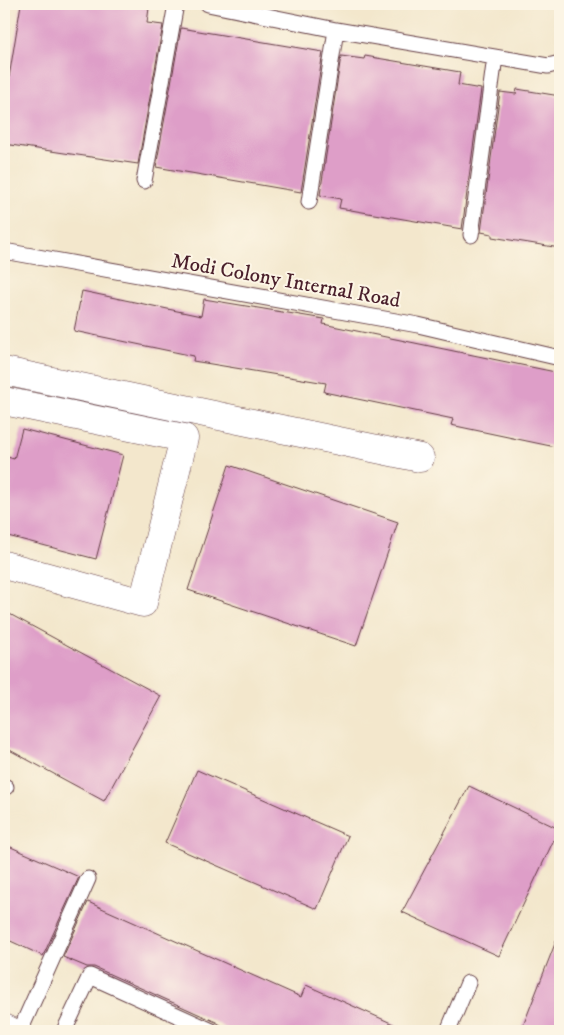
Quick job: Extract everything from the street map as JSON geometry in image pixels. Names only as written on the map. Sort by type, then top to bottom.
[{"type":"street","points":[[4,371],[420,458]]},
{"type":"street","points":[[4,402],[184,438],[143,603],[4,564]]},
{"type":"street","points":[[4,1028],[10,1031]]},
{"type":"lane","points":[[144,181],[176,4]]},
{"type":"lane","points":[[208,4],[336,30],[548,66],[560,63]]},
{"type":"lane","points":[[309,202],[336,30]]},
{"type":"lane","points":[[471,235],[495,56]]},
{"type":"lane","name":"Modi Colony Internal Road","points":[[4,251],[418,324],[560,358]]},
{"type":"lane","points":[[20,1031],[88,879]]},
{"type":"lane","points":[[64,1031],[90,976],[212,1031]]},
{"type":"lane","points":[[448,1031],[468,983]]},
{"type":"building","points":[[21,4],[121,4],[149,8],[147,23],[163,25],[138,164],[4,144],[4,108]]},
{"type":"building","points":[[181,28],[323,52],[301,192],[156,167]]},
{"type":"building","points":[[341,56],[364,59],[365,56],[460,72],[458,85],[481,89],[462,229],[339,208],[341,199],[320,195]]},
{"type":"building","points":[[517,89],[560,96],[560,248],[492,237],[492,234],[481,232],[500,92],[516,94]]},
{"type":"building","points":[[82,291],[201,316],[204,299],[324,319],[323,324],[560,373],[560,448],[451,425],[453,419],[324,392],[326,383],[193,361],[194,356],[74,331]]},
{"type":"building","points":[[22,429],[123,455],[96,559],[4,535],[4,456],[14,459]]},
{"type":"building","points":[[229,465],[398,522],[356,646],[188,590]]},
{"type":"building","points":[[4,611],[161,696],[104,801],[4,747]]},
{"type":"building","points":[[197,770],[348,836],[317,909],[165,843]]},
{"type":"building","points":[[469,786],[559,829],[499,956],[402,912]]},
{"type":"building","points":[[4,844],[79,877],[43,956],[4,938]]},
{"type":"building","points":[[88,902],[301,997],[306,985],[409,1031],[230,1031],[216,1022],[94,967],[87,967],[63,957]]},
{"type":"building","points":[[558,936],[560,937],[560,1031],[521,1031]]}]
